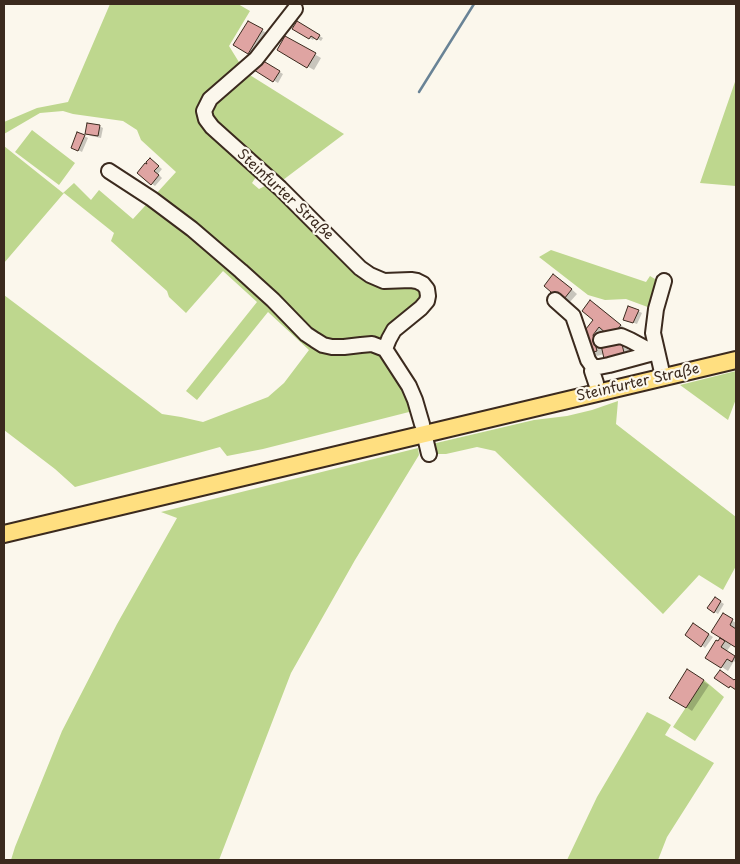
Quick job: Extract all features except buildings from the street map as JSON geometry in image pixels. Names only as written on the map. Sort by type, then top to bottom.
[{"type":"main road","name":"Steinfurter Straße","points":[[4,534],[423,429],[596,383],[658,358],[736,350]]},
{"type":"main road","name":"Steinfurter Straße","points":[[4,523],[736,360]]},
{"type":"lane","name":"Steinfurter Straße","points":[[295,9],[256,59],[210,99],[204,111],[206,119],[212,128],[280,188],[360,268],[384,281],[417,281],[427,289],[427,301],[422,308],[394,330],[385,349]]},
{"type":"lane","points":[[109,171],[152,199],[192,229],[241,271],[306,334],[315,340],[323,345],[332,347],[372,344],[385,349],[409,386],[415,400],[429,454]]},
{"type":"lane","name":"Steinfurter Straße","points":[[658,358],[653,334],[656,309],[664,281]]},
{"type":"lane","points":[[555,300],[573,316],[588,360],[593,367],[592,371],[596,383]]},
{"type":"lane","points":[[601,340],[621,336],[658,358]]},
{"type":"lane","points":[[593,367],[658,358]]},
{"type":"green space","points":[[110,4],[238,4],[250,11],[229,46],[242,67],[202,102],[201,124],[258,174],[252,183],[259,189],[269,184],[369,277],[416,283],[425,299],[376,350],[385,359],[407,394],[413,411],[263,449],[227,456],[220,447],[75,487],[55,469],[4,430],[4,295],[162,414],[203,422],[268,397],[284,383],[309,350],[268,312],[197,400],[186,391],[257,302],[223,271],[186,313],[169,297],[167,291],[111,241],[114,233],[64,193],[4,263],[4,146],[63,193],[74,183],[91,200],[99,190],[133,219],[176,172],[141,140],[137,130],[123,121],[63,111],[40,113],[4,134],[4,122],[37,108],[68,102]]},
{"type":"green space","points":[[245,72],[344,134],[279,183],[208,118],[210,102]]},
{"type":"green space","points":[[736,79],[736,186],[700,183]]},
{"type":"green space","points":[[32,130],[75,163],[59,185],[15,152]]},
{"type":"green space","points":[[551,250],[646,282],[650,276],[660,282],[653,309],[626,299],[605,300],[588,295],[539,257]]},
{"type":"green space","points":[[736,371],[736,399],[728,420],[680,385]]},
{"type":"green space","points":[[618,401],[616,424],[736,517],[736,566],[723,590],[699,575],[663,614],[495,451],[477,447],[446,454],[437,454],[432,450],[432,444],[534,420],[567,416]]},
{"type":"green space","points":[[418,448],[419,455],[355,560],[291,673],[219,860],[11,860],[62,731],[117,624],[177,518],[161,512]]},
{"type":"green space","points":[[704,680],[724,697],[695,741],[673,727]]},
{"type":"green space","points":[[647,712],[671,725],[665,735],[714,763],[667,837],[658,860],[567,860],[597,797]]},
{"type":"waterway","points":[[419,92],[474,4]]}]
